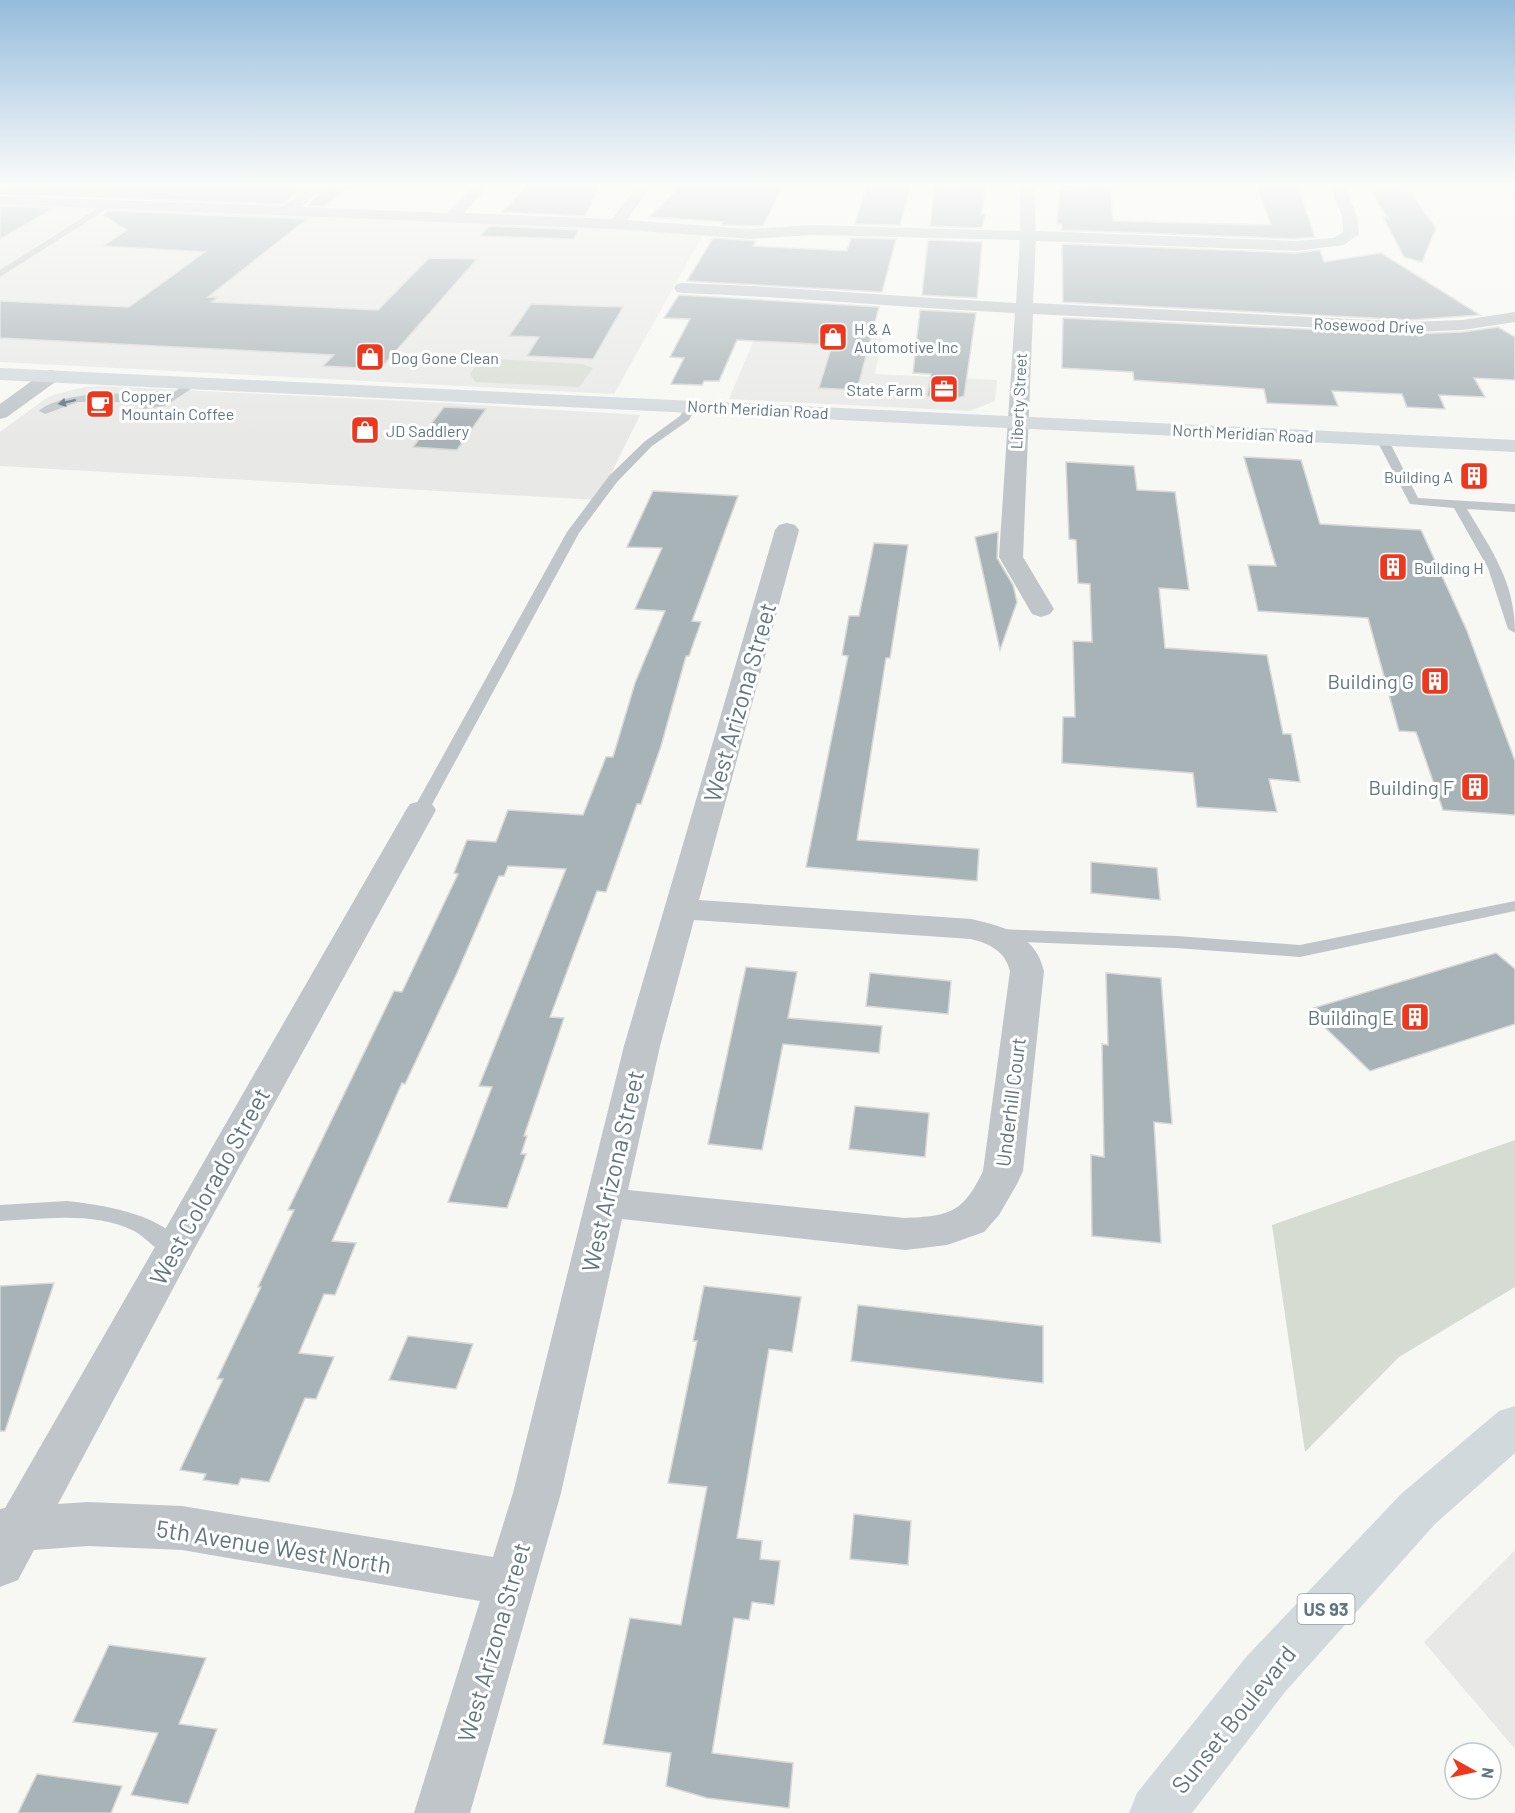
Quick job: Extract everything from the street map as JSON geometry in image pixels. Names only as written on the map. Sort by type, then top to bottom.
[{"type":"main road","name":"North Meridian Road","points":[[0,374],[1515,446]]},
{"type":"main road","name":"Sunset Boulevard","points":[[1157,1813],[1266,1674],[1418,1509],[1515,1425]]},
{"type":"street","name":"Liberty Street","points":[[1026,270],[1011,557],[1041,609]]},
{"type":"street","name":"Rosewood Drive","points":[[683,288],[769,291],[892,302],[1023,309],[1419,327],[1463,326],[1515,317]]},
{"type":"street","points":[[0,413],[51,376]]},
{"type":"street","name":"West Arizona Street","points":[[442,1813],[537,1493],[642,1046],[787,530]]},
{"type":"street","name":"West Colorado Street","points":[[7,1541],[421,810]]},
{"type":"street","name":"Underhill Court","points":[[604,1202],[905,1234],[937,1232],[969,1221],[991,1195],[1003,1171],[1027,971],[1025,959],[1016,946],[997,935],[971,929],[681,909]]},
{"type":"street","name":"5th Avenue West North","points":[[7,1541],[88,1524],[182,1528],[511,1583]]},
{"type":"lane","points":[[133,399],[152,381]]},
{"type":"lane","points":[[45,411],[77,399],[133,399],[144,406],[165,404],[193,383]]},
{"type":"lane","points":[[421,810],[573,532],[613,479],[648,444],[685,418],[691,406]]},
{"type":"lane","points":[[1382,439],[1414,501],[1515,508]]},
{"type":"lane","points":[[1458,505],[1495,568],[1515,629]]},
{"type":"lane","points":[[997,935],[1176,942],[1300,951],[1515,906]]},
{"type":"lane","points":[[0,1213],[67,1209],[105,1214],[142,1225],[174,1249]]},
{"type":"shaded area","points":[[0,270],[683,270],[614,394],[0,362]]},
{"type":"shaded area","points":[[760,325],[884,330],[875,374],[997,380],[995,401],[970,411],[729,399]]},
{"type":"shaded area","points":[[496,359],[583,364],[593,368],[579,387],[475,382],[470,374],[478,362]]},
{"type":"shaded area","points":[[102,386],[640,415],[598,500],[0,466],[0,432],[45,399],[56,394],[85,387]]},
{"type":"shaded area","points":[[1515,1140],[1515,1287],[1399,1357],[1305,1452],[1272,1225]]},
{"type":"shaded area","points":[[1515,1550],[1515,1749],[1424,1642]]},
{"type":"building","points":[[181,270],[243,270],[208,297],[218,297],[212,302],[378,310],[418,270],[468,270],[380,369],[323,366],[334,355],[0,338],[0,301],[129,307]]},
{"type":"building","points":[[694,270],[888,270],[882,292],[687,281]]},
{"type":"building","points":[[925,270],[980,270],[977,298],[922,295]]},
{"type":"building","points":[[1062,270],[1408,270],[1480,315],[1410,320],[1063,302]]},
{"type":"building","points":[[679,295],[879,307],[857,390],[819,388],[832,345],[737,340],[719,381],[704,381],[702,385],[671,384],[684,358],[670,357],[690,319],[664,318]]},
{"type":"building","points":[[531,304],[623,307],[593,359],[527,356],[539,337],[509,336]]},
{"type":"building","points":[[920,310],[976,313],[964,396],[956,398],[927,396],[931,374],[913,373]]},
{"type":"building","points":[[1063,318],[1410,334],[1463,332],[1498,327],[1515,337],[1515,380],[1474,378],[1485,397],[1439,395],[1445,409],[1407,407],[1402,394],[1332,391],[1338,406],[1267,403],[1264,389],[1134,380],[1133,372],[1062,368]]},
{"type":"building","points":[[444,407],[486,409],[457,450],[413,447]]},
{"type":"building","points":[[1244,457],[1301,460],[1320,524],[1421,530],[1467,631],[1515,761],[1515,815],[1443,810],[1416,732],[1399,731],[1368,618],[1258,611],[1248,565],[1276,566]]},
{"type":"building","points":[[1066,462],[1134,466],[1137,490],[1175,492],[1189,590],[1159,588],[1165,648],[1267,655],[1283,734],[1291,734],[1300,782],[1269,779],[1277,812],[1197,807],[1193,773],[1062,763],[1063,717],[1075,717],[1073,641],[1092,642],[1090,584],[1078,583],[1076,540],[1069,539]]},
{"type":"building","points":[[653,491],[738,496],[692,621],[701,622],[689,656],[686,656],[661,746],[641,804],[637,804],[606,892],[597,891],[550,1017],[564,1018],[524,1136],[527,1136],[521,1154],[526,1154],[507,1208],[448,1202],[492,1087],[479,1086],[566,869],[508,866],[504,876],[499,876],[457,973],[405,1084],[402,1083],[332,1241],[356,1243],[335,1295],[324,1294],[299,1353],[334,1357],[316,1399],[305,1398],[269,1482],[241,1478],[238,1485],[203,1480],[206,1474],[180,1470],[223,1379],[217,1379],[261,1287],[258,1287],[294,1210],[288,1210],[394,991],[402,992],[458,874],[454,873],[467,840],[496,842],[508,810],[583,815],[606,757],[613,757],[635,683],[665,611],[635,609],[662,548],[627,547]]},
{"type":"building","points":[[998,532],[997,558],[1013,585],[1017,602],[1000,650],[975,537]]},
{"type":"building","points":[[874,543],[908,545],[890,658],[886,658],[857,840],[979,849],[977,881],[806,867],[848,656],[842,655],[849,616],[859,616]]},
{"type":"building","points":[[1091,862],[1157,868],[1160,900],[1091,893]]},
{"type":"building","name":"Building E","points":[[1496,953],[1515,969],[1515,1024],[1370,1071],[1307,1010]]},
{"type":"building","points":[[746,967],[797,972],[788,1018],[882,1026],[879,1053],[783,1044],[762,1150],[708,1144]]},
{"type":"building","points":[[870,973],[951,981],[948,1014],[866,1006]]},
{"type":"building","points":[[1106,973],[1161,978],[1172,1124],[1154,1122],[1161,1243],[1092,1236],[1091,1155],[1104,1157],[1102,1044],[1108,1045]]},
{"type":"building","points":[[855,1106],[929,1113],[925,1157],[849,1149]]},
{"type":"building","points":[[54,1283],[5,1431],[0,1431],[0,1286]]},
{"type":"building","points":[[704,1286],[801,1297],[792,1352],[769,1349],[737,1538],[762,1541],[760,1559],[780,1561],[774,1605],[752,1602],[749,1620],[734,1618],[712,1753],[793,1763],[789,1808],[707,1798],[666,1786],[671,1753],[603,1744],[630,1618],[681,1625],[707,1487],[668,1483],[697,1341],[693,1341]]},
{"type":"building","points":[[858,1305],[1043,1326],[1043,1383],[851,1361]]},
{"type":"building","points":[[408,1336],[473,1344],[456,1389],[389,1380]]},
{"type":"building","points":[[854,1514],[911,1521],[908,1565],[850,1559]]},
{"type":"building","points":[[109,1645],[206,1658],[179,1724],[217,1729],[188,1804],[131,1795],[158,1733],[73,1722]]},
{"type":"building","points":[[37,1774],[122,1786],[111,1813],[18,1813]]},
{"type":"place","name":"H & A Automotive Inc","points":[[833,337]]},
{"type":"place","name":"Dog Gone Clean","points":[[370,357]]},
{"type":"place","name":"State Farm","points":[[944,389]]},
{"type":"place","name":"Copper Mountain Coffee","points":[[100,404]]},
{"type":"place","name":"JD Saddlery","points":[[365,430]]},
{"type":"place","name":"Building A","points":[[1474,476]]},
{"type":"place","name":"Building H","points":[[1393,567]]},
{"type":"place","name":"Building G","points":[[1435,681]]},
{"type":"place","name":"Building F","points":[[1475,787]]},
{"type":"place","name":"Building E","points":[[1415,1017]]}]
